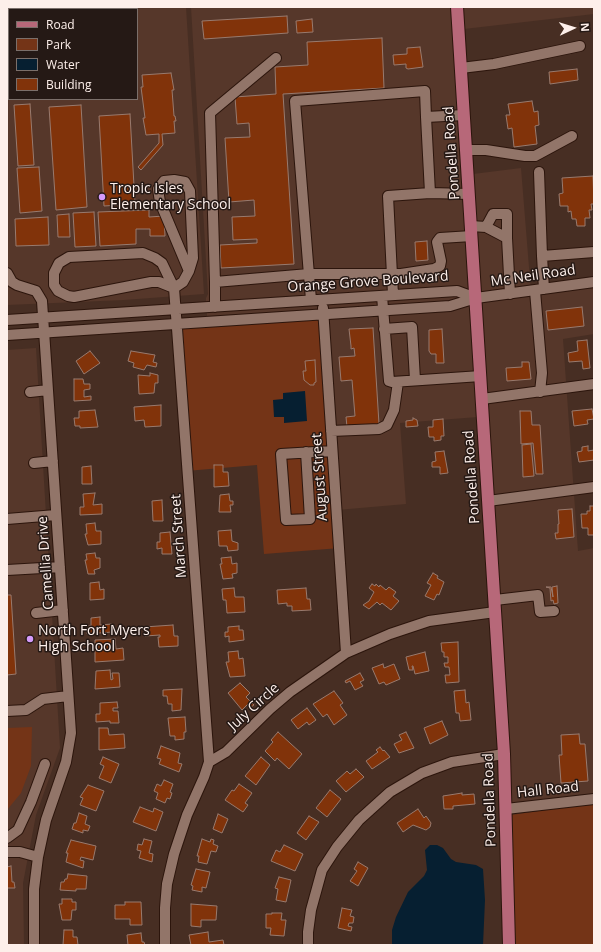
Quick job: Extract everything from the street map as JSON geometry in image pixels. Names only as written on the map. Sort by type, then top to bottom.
[{"type":"main road","name":"Pondella Road","points":[[457,7],[504,754],[509,945]]},
{"type":"street","points":[[461,68],[494,64],[580,46]]},
{"type":"street","points":[[216,307],[210,113],[276,58]]},
{"type":"street","points":[[311,300],[295,101],[425,91],[430,193]]},
{"type":"street","points":[[426,117],[464,115]]},
{"type":"street","points":[[466,150],[486,150],[525,156],[535,156],[572,136]]},
{"type":"street","points":[[539,172],[542,256],[540,290],[542,372],[540,392]]},
{"type":"street","points":[[174,288],[183,282],[189,270],[193,258],[190,191],[185,182],[174,180],[164,181],[158,189],[160,202],[189,270]]},
{"type":"street","points":[[393,295],[388,196],[430,193],[469,194]]},
{"type":"street","points":[[486,228],[493,214],[507,214],[510,294]]},
{"type":"street","points":[[215,282],[309,274],[401,274],[434,269],[440,266],[441,261],[437,242],[440,238],[486,228],[507,238]]},
{"type":"street","points":[[542,256],[594,252]]},
{"type":"street","points":[[143,253],[155,258],[162,264],[174,288],[159,282],[151,282],[78,296],[68,296],[58,291],[54,285],[54,273],[59,263],[69,257],[143,253]]},
{"type":"street","points":[[7,273],[12,282],[12,287]]},
{"type":"street","name":"Mc Neil Road","points":[[476,298],[594,282]]},
{"type":"street","name":"Camellia Drive","points":[[12,287],[36,292],[40,296],[44,318],[71,733],[69,753],[46,820],[38,857],[34,889],[34,945]]},
{"type":"street","name":"March Street","points":[[174,288],[178,324],[209,762]]},
{"type":"street","name":"Orange Grove Boulevard","points":[[7,320],[457,291],[476,298]]},
{"type":"street","points":[[382,296],[388,378],[392,382],[481,376]]},
{"type":"street","name":"Orange Grove Boulevard","points":[[7,335],[450,306],[476,298]]},
{"type":"street","name":"August Street","points":[[322,300],[346,653]]},
{"type":"street","points":[[384,329],[412,327],[416,380]]},
{"type":"street","points":[[331,431],[379,429],[387,425],[394,410],[398,382]]},
{"type":"street","points":[[482,399],[594,384]]},
{"type":"street","points":[[30,392],[48,390]]},
{"type":"street","points":[[306,452],[310,519],[286,520],[281,454],[306,452],[332,450]]},
{"type":"street","points":[[34,463],[53,461]]},
{"type":"street","points":[[488,501],[594,487]]},
{"type":"street","points":[[7,518],[56,515]]},
{"type":"street","points":[[7,570],[60,567]]},
{"type":"street","points":[[495,600],[538,596],[540,612],[554,611]]},
{"type":"street","points":[[36,613],[63,610]]},
{"type":"street","name":"July Circle","points":[[209,762],[226,752],[270,709],[290,692],[346,653],[390,634],[429,621],[495,612]]},
{"type":"street","points":[[7,711],[26,710],[43,699],[68,696]]},
{"type":"street","points":[[308,945],[311,910],[322,870],[337,847],[359,820],[390,792],[422,774],[452,762],[504,754]]},
{"type":"street","points":[[165,945],[165,908],[167,884],[174,854],[185,820],[209,762]]},
{"type":"street","points":[[7,838],[18,830],[31,802],[45,764]]},
{"type":"street","name":"Hall Road","points":[[506,809],[594,799]]},
{"type":"street","points":[[7,852],[20,852],[38,857]]},
{"type":"shaded area","name":"Tropic Isles Elementary School","points":[[7,7],[186,7],[204,294],[124,300],[7,305]]},
{"type":"shaded area","points":[[191,7],[452,7],[470,291],[206,303],[208,294]]},
{"type":"shaded area","points":[[462,7],[594,7],[594,14],[464,29]]},
{"type":"shaded area","points":[[521,168],[531,292],[594,285],[594,334],[563,339],[578,551],[594,548],[594,803],[511,815],[473,174]]},
{"type":"shaded area","points":[[456,295],[462,298],[449,302],[207,318],[207,312]]},
{"type":"shaded area","points":[[471,304],[478,417],[400,423],[406,504],[337,510],[321,319]]},
{"type":"shaded area","name":"North Fort Myers High School","points":[[36,348],[60,748],[36,815],[23,883],[24,945],[7,945],[7,350]]},
{"type":"green space","points":[[321,319],[340,548],[264,554],[257,465],[186,471],[175,329]]},
{"type":"green space","points":[[32,727],[31,766],[21,793],[7,810],[7,728]]},
{"type":"green space","points":[[594,803],[594,945],[514,945],[511,815]]},
{"type":"water","points":[[305,391],[307,421],[284,423],[284,417],[274,417],[273,400],[283,399],[283,393]]},
{"type":"water","points":[[430,845],[437,845],[443,848],[451,859],[456,862],[476,865],[483,869],[485,900],[483,945],[392,945],[392,930],[396,917],[408,892],[424,876],[427,870],[425,850]]},
{"type":"building","points":[[287,16],[288,33],[204,39],[202,21]]},
{"type":"building","points":[[312,19],[313,32],[297,33],[296,21]]},
{"type":"building","points":[[382,38],[384,88],[283,94],[294,264],[221,268],[220,245],[257,243],[257,239],[233,240],[232,217],[255,216],[254,200],[229,202],[225,138],[250,137],[249,123],[237,124],[235,97],[276,94],[275,67],[308,65],[307,42]]},
{"type":"building","points":[[420,47],[423,67],[408,69],[406,68],[406,64],[394,65],[393,55],[407,54],[407,48]]},
{"type":"building","points":[[577,69],[578,80],[550,84],[549,72]]},
{"type":"building","points":[[171,73],[174,90],[172,90],[174,116],[176,121],[174,121],[175,133],[162,134],[163,145],[141,170],[138,167],[159,143],[159,134],[146,135],[143,118],[145,118],[141,87],[143,87],[142,75]]},
{"type":"building","points":[[532,101],[534,112],[538,111],[539,125],[535,126],[537,144],[514,147],[512,128],[508,129],[506,115],[510,115],[508,104]]},
{"type":"building","points":[[30,104],[34,165],[18,166],[14,105]]},
{"type":"building","points":[[81,105],[87,207],[56,210],[49,107]]},
{"type":"building","points":[[130,114],[135,204],[104,206],[99,116]]},
{"type":"building","points":[[39,167],[42,211],[20,213],[17,168]]},
{"type":"building","points":[[593,176],[594,204],[591,204],[592,210],[589,210],[590,218],[585,218],[585,226],[577,226],[576,219],[572,219],[571,211],[568,212],[568,206],[560,206],[559,194],[563,193],[562,178]]},
{"type":"building","points":[[149,210],[149,217],[164,216],[165,236],[150,236],[150,229],[136,229],[136,244],[100,246],[98,212]]},
{"type":"building","points":[[94,212],[96,246],[75,247],[73,213]]},
{"type":"building","points":[[69,214],[70,237],[58,237],[57,215]]},
{"type":"building","points":[[48,217],[49,245],[16,246],[15,219]]},
{"type":"building","points":[[427,241],[428,260],[416,261],[415,242]]},
{"type":"building","points":[[582,307],[584,326],[548,330],[546,311]]},
{"type":"building","points":[[373,328],[379,424],[347,427],[346,417],[355,416],[352,380],[341,381],[339,357],[355,356],[354,348],[351,349],[349,329]]},
{"type":"building","points":[[442,329],[444,363],[436,363],[436,354],[431,354],[429,351],[429,330]]},
{"type":"building","points":[[587,340],[590,368],[583,369],[582,361],[569,362],[568,353],[578,351],[577,341]]},
{"type":"building","points":[[90,351],[100,363],[84,374],[76,361]]},
{"type":"building","points":[[131,351],[155,355],[153,362],[157,363],[156,367],[147,365],[144,370],[133,367],[134,363],[128,361]]},
{"type":"building","points":[[315,360],[316,382],[314,385],[310,385],[304,380],[303,371],[306,371],[305,361]]},
{"type":"building","points":[[522,362],[529,362],[531,379],[507,381],[506,368],[522,367]]},
{"type":"building","points":[[150,373],[158,375],[158,383],[155,383],[154,393],[139,394],[138,375],[150,376]]},
{"type":"building","points":[[74,379],[83,379],[84,384],[90,384],[90,389],[84,390],[84,397],[91,396],[91,400],[74,401]]},
{"type":"building","points":[[161,405],[161,426],[145,427],[144,420],[135,421],[134,407]]},
{"type":"building","points":[[592,409],[594,419],[587,420],[588,424],[574,426],[572,411]]},
{"type":"building","points":[[95,410],[98,427],[80,428],[80,426],[75,426],[74,418],[79,418],[79,411]]},
{"type":"building","points":[[520,411],[531,411],[532,425],[540,425],[543,474],[536,474],[533,443],[521,444]]},
{"type":"building","points":[[413,418],[417,420],[418,426],[406,427],[406,421],[413,420]]},
{"type":"building","points":[[443,419],[444,436],[441,436],[441,440],[434,441],[434,437],[429,437],[428,427],[433,427],[433,420]]},
{"type":"building","points":[[531,444],[534,476],[523,477],[522,445]]},
{"type":"building","points":[[588,446],[588,451],[594,450],[594,460],[579,462],[577,452],[582,451],[582,447]]},
{"type":"building","points":[[444,451],[448,473],[440,474],[440,467],[432,467],[432,462],[436,461],[435,452]]},
{"type":"building","points":[[214,465],[223,465],[223,472],[228,472],[229,486],[214,487]]},
{"type":"building","points":[[91,466],[92,484],[82,484],[82,467]]},
{"type":"building","points":[[95,493],[93,505],[102,504],[102,514],[80,515],[80,507],[84,507],[83,494]]},
{"type":"building","points":[[229,494],[230,501],[233,501],[233,505],[230,505],[231,512],[219,512],[220,495]]},
{"type":"building","points":[[162,500],[163,521],[153,521],[152,501]]},
{"type":"building","points":[[590,506],[594,506],[594,535],[588,535],[588,528],[582,528],[581,514],[587,514],[587,511],[590,511]]},
{"type":"building","points":[[572,509],[574,537],[556,539],[555,533],[558,533],[559,524],[558,510]]},
{"type":"building","points":[[95,523],[96,531],[101,531],[101,544],[88,545],[85,534],[87,534],[86,524]]},
{"type":"building","points":[[231,530],[232,541],[238,543],[238,550],[228,551],[227,546],[219,546],[218,531]]},
{"type":"building","points":[[170,532],[172,554],[162,554],[162,548],[157,549],[157,542],[160,542],[160,533]]},
{"type":"building","points":[[95,553],[96,558],[100,558],[100,568],[94,570],[95,574],[88,574],[85,560],[87,560],[86,554]]},
{"type":"building","points":[[231,557],[232,564],[237,563],[237,573],[232,574],[233,578],[223,579],[220,564],[222,564],[221,558]]},
{"type":"building","points":[[433,573],[438,576],[437,578],[444,582],[439,595],[437,594],[434,600],[425,596],[431,585],[427,583]]},
{"type":"building","points":[[99,582],[100,590],[104,589],[104,599],[90,600],[90,583]]},
{"type":"building","points":[[372,584],[375,586],[376,584],[379,587],[380,585],[386,590],[389,587],[396,592],[393,596],[399,601],[391,610],[382,603],[380,605],[377,602],[369,609],[363,605],[369,601],[374,592],[369,588]]},
{"type":"building","points":[[557,586],[558,603],[554,604],[553,600],[551,601],[550,588],[546,587],[551,587],[553,597],[552,587]]},
{"type":"building","points":[[234,588],[235,597],[244,597],[245,612],[227,613],[226,600],[223,600],[222,589]]},
{"type":"building","points":[[306,588],[307,599],[310,599],[311,610],[292,611],[292,606],[287,606],[287,603],[278,604],[277,590]]},
{"type":"building","points":[[7,595],[11,595],[16,674],[7,675]]},
{"type":"building","points":[[100,617],[100,625],[112,624],[112,632],[87,634],[87,626],[91,626],[91,618]]},
{"type":"building","points":[[173,625],[174,636],[178,636],[178,646],[159,647],[158,637],[160,637],[160,635],[145,636],[144,627]]},
{"type":"building","points":[[239,626],[239,630],[243,630],[244,640],[229,642],[229,636],[225,637],[225,632],[228,632],[228,627]]},
{"type":"building","points":[[115,639],[116,649],[123,648],[124,660],[95,662],[95,640]]},
{"type":"building","points":[[458,642],[459,682],[446,683],[445,675],[450,675],[449,667],[445,667],[444,663],[448,663],[448,657],[444,657],[441,643]]},
{"type":"building","points":[[238,651],[239,659],[243,658],[245,676],[230,677],[226,662],[229,662],[228,652]]},
{"type":"building","points":[[425,652],[429,671],[415,674],[413,666],[413,670],[409,670],[406,657]]},
{"type":"building","points":[[383,664],[384,668],[394,664],[400,679],[386,685],[384,682],[379,684],[372,668]]},
{"type":"building","points":[[110,670],[111,680],[113,679],[112,673],[119,673],[120,687],[95,689],[96,671]]},
{"type":"building","points":[[360,673],[364,680],[360,682],[363,686],[355,690],[350,681],[346,683],[345,681]]},
{"type":"building","points":[[240,683],[250,693],[246,697],[254,705],[251,707],[248,704],[242,710],[228,693]]},
{"type":"building","points":[[182,689],[181,710],[172,711],[172,704],[168,704],[167,696],[163,696],[163,690]]},
{"type":"building","points":[[465,690],[466,703],[469,702],[471,720],[460,721],[459,713],[456,713],[454,691]]},
{"type":"building","points":[[334,691],[343,703],[340,705],[347,715],[334,725],[327,714],[323,717],[313,704]]},
{"type":"building","points":[[117,702],[118,708],[113,708],[113,711],[118,711],[119,723],[110,723],[110,721],[96,722],[96,714],[100,714],[100,703]]},
{"type":"building","points":[[307,708],[316,720],[309,725],[307,722],[298,729],[291,720]]},
{"type":"building","points":[[185,717],[186,732],[184,732],[184,739],[175,740],[175,736],[170,736],[168,718]]},
{"type":"building","points":[[442,721],[448,735],[430,744],[424,728]]},
{"type":"building","points":[[99,728],[108,728],[109,735],[124,734],[125,748],[99,750]]},
{"type":"building","points":[[278,732],[302,754],[289,769],[277,758],[275,761],[265,751],[273,742],[271,740]]},
{"type":"building","points":[[406,732],[414,748],[399,753],[394,744],[402,740],[399,735]]},
{"type":"building","points":[[579,734],[580,744],[585,744],[588,781],[561,783],[559,755],[562,755],[561,735]]},
{"type":"building","points":[[161,746],[180,753],[178,763],[182,764],[179,772],[159,764],[161,759],[157,758]]},
{"type":"building","points":[[380,747],[390,757],[372,769],[366,761],[378,752],[376,750]]},
{"type":"building","points":[[103,757],[119,764],[111,783],[99,778],[104,766],[100,764]]},
{"type":"building","points":[[261,757],[270,765],[256,785],[245,776]]},
{"type":"building","points":[[356,769],[364,777],[346,792],[336,781],[347,771],[350,774]]},
{"type":"building","points":[[164,780],[173,784],[170,792],[172,793],[170,799],[167,798],[165,803],[156,799],[158,793],[154,791],[157,784],[161,786]]},
{"type":"building","points":[[239,784],[252,793],[245,803],[248,805],[243,812],[225,800],[232,790],[234,791]]},
{"type":"building","points":[[88,785],[104,791],[96,811],[80,805],[83,798],[80,797]]},
{"type":"building","points":[[330,790],[341,799],[327,817],[316,808]]},
{"type":"building","points":[[462,793],[462,795],[474,794],[475,804],[453,806],[453,809],[444,809],[443,796]]},
{"type":"building","points":[[140,807],[153,812],[154,808],[163,812],[156,831],[133,822]]},
{"type":"building","points":[[418,809],[424,818],[426,816],[431,823],[430,827],[426,830],[413,825],[403,832],[397,823]]},
{"type":"building","points":[[79,813],[87,816],[85,824],[90,826],[88,831],[83,830],[83,833],[72,829],[74,823],[76,823]]},
{"type":"building","points":[[218,814],[228,819],[222,833],[213,829]]},
{"type":"building","points":[[309,816],[319,822],[306,840],[297,833]]},
{"type":"building","points":[[144,839],[152,841],[149,853],[153,854],[152,862],[139,858],[141,851],[137,850],[138,844],[142,845]]},
{"type":"building","points":[[202,839],[210,842],[211,839],[214,840],[213,844],[218,846],[216,852],[211,851],[207,864],[198,862],[199,856],[197,856]]},
{"type":"building","points":[[71,840],[96,846],[93,860],[81,857],[80,860],[84,861],[83,868],[66,862],[68,853],[66,853]]},
{"type":"building","points":[[284,845],[303,854],[295,871],[271,861],[276,850],[280,852]]},
{"type":"building","points":[[358,862],[368,868],[358,886],[350,881],[357,871],[354,869]]},
{"type":"building","points":[[11,866],[12,882],[14,882],[15,888],[7,888],[7,867]]},
{"type":"building","points":[[196,869],[210,872],[206,888],[202,887],[202,892],[192,890],[193,886],[191,885]]},
{"type":"building","points":[[68,874],[87,876],[86,889],[76,889],[76,891],[60,890],[61,882],[64,882],[65,879],[67,879]]},
{"type":"building","points":[[279,877],[291,880],[286,902],[276,900],[278,889],[275,888]]},
{"type":"building","points":[[62,899],[72,899],[72,902],[76,902],[76,910],[72,910],[71,920],[62,920],[59,904],[62,904]]},
{"type":"building","points":[[125,902],[141,902],[142,925],[130,925],[130,919],[115,919],[115,905],[125,905]]},
{"type":"building","points":[[191,904],[217,906],[216,920],[201,920],[201,927],[191,926]]},
{"type":"building","points":[[342,908],[352,910],[350,916],[354,917],[353,923],[349,923],[348,926],[352,927],[351,931],[338,928]]},
{"type":"building","points":[[282,913],[281,920],[286,920],[284,936],[270,935],[271,928],[266,928],[266,914]]},
{"type":"building","points":[[64,930],[73,930],[73,937],[77,937],[78,945],[63,945]]},
{"type":"building","points":[[208,932],[209,942],[223,940],[224,945],[191,945],[189,935]]},
{"type":"building","points":[[141,933],[142,942],[144,942],[145,945],[128,945],[127,935]]},
{"type":"place","name":"Tropic Isles Elementary School","points":[[102,197]]},
{"type":"place","name":"North Fort Myers High School","points":[[30,639]]}]
